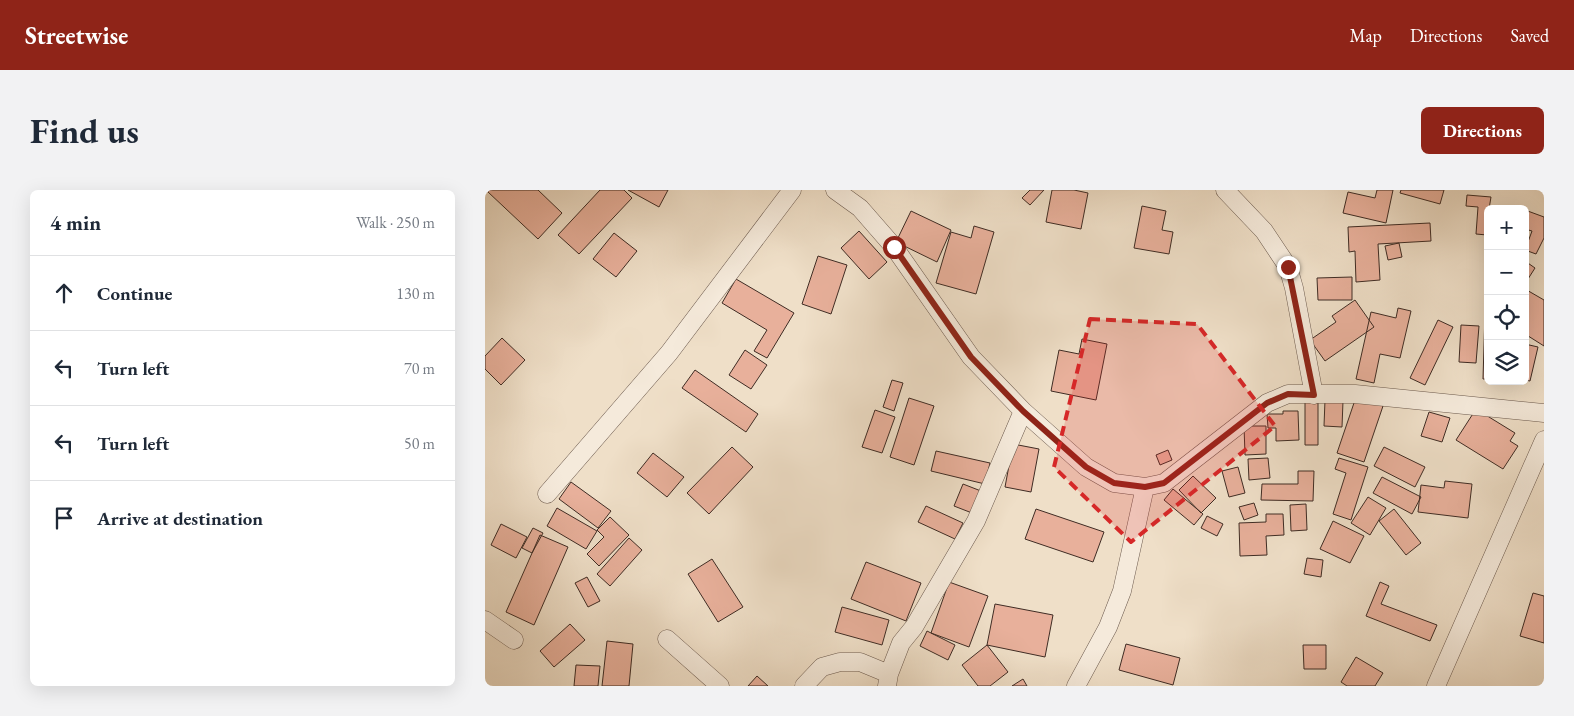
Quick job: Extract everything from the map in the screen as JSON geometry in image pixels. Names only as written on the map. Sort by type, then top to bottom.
[{"type":"street","points":[[547,494],[669,353],[792,190]]},
{"type":"street","points":[[835,190],[860,208],[894,247],[971,357],[1023,411],[1086,467],[1114,483],[1145,487],[1164,483],[1267,403],[1288,394],[1355,394],[1544,413]]},
{"type":"street","points":[[1225,190],[1264,231],[1288,267],[1314,395]]},
{"type":"street","points":[[805,686],[822,667],[840,662],[860,662],[888,680],[901,643],[914,627],[976,521],[1023,411]]},
{"type":"street","points":[[1436,686],[1544,440]]},
{"type":"street","points":[[1076,686],[1108,627],[1122,591],[1145,487]]},
{"type":"street","points":[[485,620],[514,640]]},
{"type":"street","points":[[667,639],[720,686]]},
{"type":"highlighted area","points":[[1090,319],[1197,324],[1275,426],[1131,542],[1054,467]]},
{"type":"building","points":[[489,190],[538,190],[562,213],[538,239],[488,192]]},
{"type":"building","points":[[600,190],[624,190],[632,198],[579,254],[558,235]]},
{"type":"building","points":[[628,190],[668,190],[659,207]]},
{"type":"building","points":[[1030,190],[1044,190],[1030,205],[1022,198]]},
{"type":"building","points":[[1052,190],[1074,190],[1088,193],[1081,229],[1046,222]]},
{"type":"building","points":[[1377,190],[1393,190],[1386,223],[1343,213],[1348,192],[1375,198]]},
{"type":"building","points":[[1401,190],[1444,190],[1440,204],[1400,193]]},
{"type":"building","points":[[1467,195],[1491,197],[1490,205],[1484,205],[1484,235],[1476,234],[1478,207],[1466,206]]},
{"type":"building","points":[[1142,206],[1166,211],[1162,230],[1173,232],[1169,254],[1134,248]]},
{"type":"building","points":[[911,211],[951,230],[937,262],[896,242]]},
{"type":"building","points":[[1529,211],[1544,217],[1544,238],[1536,254],[1529,251],[1529,239],[1532,231],[1529,230]]},
{"type":"building","points":[[1430,223],[1431,241],[1378,244],[1380,280],[1356,282],[1355,251],[1349,252],[1348,227]]},
{"type":"building","points":[[974,226],[994,232],[976,294],[936,283],[951,232],[971,238]]},
{"type":"building","points":[[859,231],[887,262],[869,279],[841,248]]},
{"type":"building","points":[[614,233],[637,251],[616,277],[593,259]]},
{"type":"building","points":[[1399,243],[1402,257],[1388,260],[1385,246]]},
{"type":"building","points":[[818,256],[847,265],[831,314],[802,304]]},
{"type":"building","points":[[1529,264],[1535,268],[1529,277]]},
{"type":"building","points":[[1352,277],[1352,300],[1318,300],[1317,278]]},
{"type":"building","points":[[736,279],[794,313],[767,358],[754,351],[767,330],[722,303]]},
{"type":"building","points":[[1529,291],[1544,300],[1544,346],[1529,337]]},
{"type":"building","points":[[1355,300],[1374,327],[1325,361],[1310,340],[1336,322],[1332,316]]},
{"type":"building","points":[[1398,308],[1411,311],[1400,358],[1380,354],[1374,383],[1356,379],[1371,312],[1396,318]]},
{"type":"building","points":[[1438,320],[1453,327],[1425,385],[1410,378]]},
{"type":"building","points":[[1461,325],[1479,326],[1476,363],[1459,362]]},
{"type":"building","points":[[502,338],[525,360],[501,385],[485,369],[485,356]]},
{"type":"building","points":[[1082,339],[1107,344],[1096,400],[1051,391],[1059,350],[1079,354]]},
{"type":"building","points":[[1529,345],[1538,347],[1529,381]]},
{"type":"building","points":[[1484,346],[1484,379],[1483,379]]},
{"type":"building","points":[[745,350],[767,365],[751,389],[729,375]]},
{"type":"building","points":[[695,370],[758,414],[746,432],[682,388]]},
{"type":"building","points":[[892,380],[903,383],[894,411],[883,407]]},
{"type":"building","points":[[1356,397],[1383,406],[1364,462],[1337,453]]},
{"type":"building","points":[[909,398],[934,406],[914,465],[890,457]]},
{"type":"building","points":[[1305,400],[1318,400],[1318,445],[1305,445]]},
{"type":"building","points":[[1325,400],[1343,401],[1342,427],[1324,426]]},
{"type":"building","points":[[1476,409],[1515,433],[1510,441],[1518,446],[1503,469],[1456,440]]},
{"type":"building","points":[[875,410],[895,417],[882,453],[862,447]]},
{"type":"building","points":[[1283,411],[1298,411],[1299,440],[1276,441],[1276,428],[1268,428],[1267,414],[1283,414]]},
{"type":"building","points":[[1429,412],[1450,418],[1442,442],[1421,436]]},
{"type":"building","points":[[1244,426],[1266,426],[1266,454],[1245,455]]},
{"type":"building","points":[[1013,444],[1039,449],[1031,492],[1005,487]]},
{"type":"building","points":[[732,447],[753,467],[709,514],[687,493]]},
{"type":"building","points":[[1384,447],[1425,467],[1415,487],[1374,466]]},
{"type":"building","points":[[1168,450],[1172,460],[1160,465],[1156,455]]},
{"type":"building","points":[[936,451],[990,463],[985,484],[931,471]]},
{"type":"building","points":[[653,453],[684,477],[667,497],[637,473]]},
{"type":"building","points":[[1268,458],[1270,478],[1249,480],[1248,459]]},
{"type":"building","points":[[1339,458],[1368,467],[1351,520],[1333,514],[1346,473],[1335,469]]},
{"type":"building","points":[[1238,467],[1245,493],[1229,497],[1222,471]]},
{"type":"building","points":[[1298,471],[1314,471],[1313,501],[1261,500],[1262,484],[1298,484]]},
{"type":"building","points":[[1193,476],[1216,498],[1201,513],[1179,490]]},
{"type":"building","points":[[1382,477],[1421,497],[1412,514],[1373,493]]},
{"type":"building","points":[[1445,481],[1472,484],[1468,518],[1418,512],[1421,485],[1444,488]]},
{"type":"building","points":[[571,482],[611,511],[598,528],[559,499]]},
{"type":"building","points":[[963,484],[981,491],[972,513],[954,506]]},
{"type":"building","points":[[1173,489],[1203,514],[1194,525],[1164,500]]},
{"type":"building","points":[[1368,497],[1386,508],[1370,535],[1351,523]]},
{"type":"building","points":[[1254,503],[1258,515],[1244,520],[1239,507]]},
{"type":"building","points":[[1306,504],[1307,530],[1291,531],[1290,505]]},
{"type":"building","points":[[926,506],[963,523],[955,539],[918,522]]},
{"type":"building","points":[[557,508],[597,531],[586,549],[547,526]]},
{"type":"building","points":[[1036,509],[1104,532],[1093,562],[1025,539]]},
{"type":"building","points":[[1394,509],[1421,543],[1406,555],[1379,521]]},
{"type":"building","points":[[1266,514],[1283,514],[1284,535],[1266,536],[1267,555],[1240,556],[1239,523],[1266,522]]},
{"type":"building","points":[[1207,516],[1223,524],[1217,536],[1201,528]]},
{"type":"building","points":[[610,517],[629,535],[599,566],[587,554],[604,537],[597,530]]},
{"type":"building","points":[[1333,521],[1364,536],[1350,563],[1320,549]]},
{"type":"building","points":[[501,524],[527,537],[516,558],[491,545]]},
{"type":"building","points":[[533,528],[543,533],[532,553],[522,548]]},
{"type":"building","points":[[540,535],[568,547],[534,625],[506,612]]},
{"type":"building","points":[[629,538],[642,550],[610,586],[597,574]]},
{"type":"building","points":[[1307,558],[1323,560],[1321,577],[1304,574]]},
{"type":"building","points":[[712,559],[743,607],[718,622],[688,574]]},
{"type":"building","points":[[866,562],[921,583],[906,621],[851,599]]},
{"type":"building","points":[[587,577],[600,601],[588,607],[575,583]]},
{"type":"building","points":[[949,582],[988,596],[969,647],[931,633]]},
{"type":"building","points":[[1380,582],[1389,586],[1381,604],[1437,625],[1430,641],[1366,616]]},
{"type":"building","points":[[1533,593],[1544,596],[1544,643],[1520,636]]},
{"type":"building","points":[[995,604],[1053,615],[1045,657],[987,645]]},
{"type":"building","points":[[842,607],[889,620],[882,645],[835,632]]},
{"type":"building","points":[[570,624],[585,640],[554,667],[540,651]]},
{"type":"building","points":[[927,631],[955,645],[948,660],[920,646]]},
{"type":"building","points":[[607,641],[633,644],[629,686],[602,686]]},
{"type":"building","points":[[1126,644],[1180,658],[1173,685],[1119,670]]},
{"type":"building","points":[[987,645],[1008,672],[990,686],[978,686],[962,665]]},
{"type":"building","points":[[1303,645],[1326,645],[1326,669],[1304,669]]},
{"type":"building","points":[[1356,657],[1383,673],[1375,686],[1347,686],[1341,682]]},
{"type":"building","points":[[576,665],[600,666],[598,686],[574,686]]},
{"type":"building","points":[[757,676],[768,686],[748,686]]},
{"type":"building","points":[[1023,679],[1027,686],[1012,686]]},
{"type":"route","points":[[894,247],[971,357],[1023,411],[1086,467],[1114,483],[1145,487],[1164,483],[1267,403],[1288,394],[1314,395],[1294,288],[1288,267]]}]
